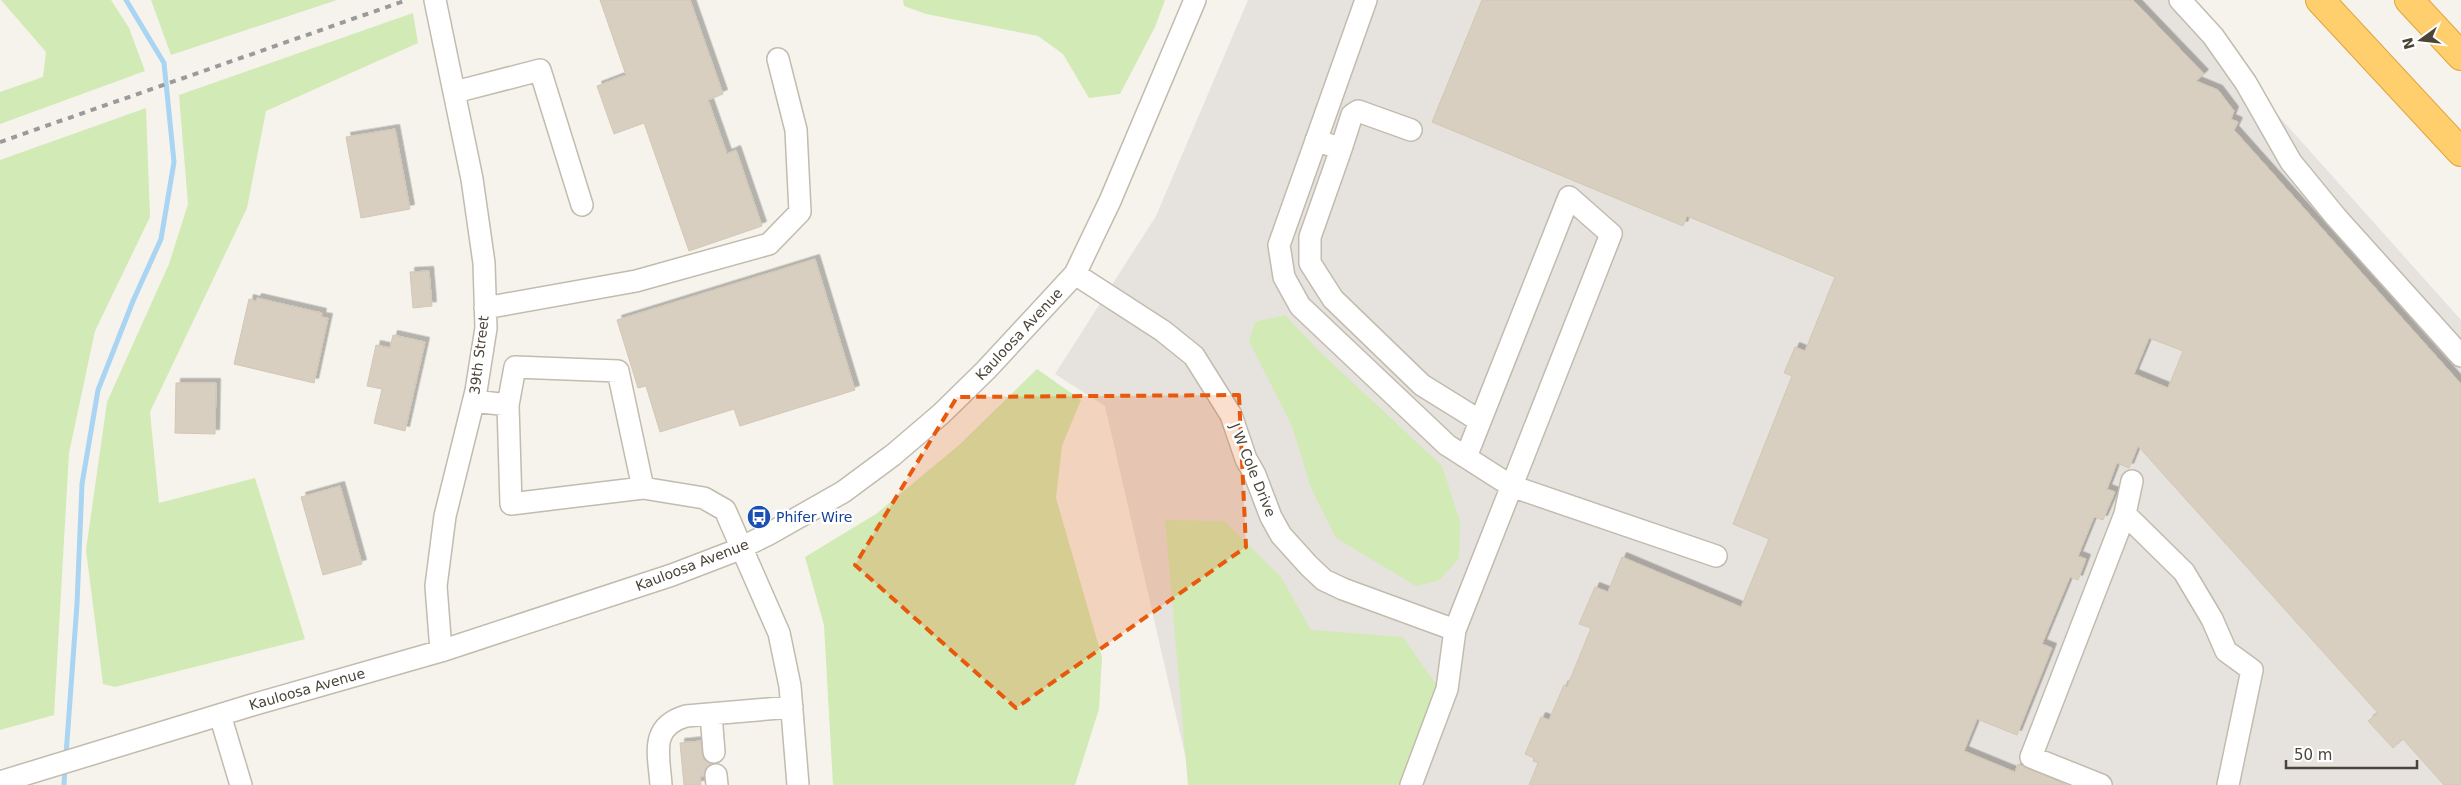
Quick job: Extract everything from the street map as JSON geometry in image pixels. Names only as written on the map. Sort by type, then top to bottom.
[{"type":"highway","points":[[2320,0],[2461,152]]},
{"type":"highway","points":[[2409,0],[2461,56]]},
{"type":"street","name":"39th Street","points":[[435,0],[472,179],[484,263],[486,328],[474,401],[445,516],[437,577],[441,651]]},
{"type":"street","name":"Kauloosa Avenue","points":[[0,782],[220,715],[441,651],[672,575],[742,547],[788,524],[835,496],[894,455],[941,414],[986,370],[1075,274],[1110,201],[1195,0]]},
{"type":"street","points":[[1366,0],[1279,245],[1284,277],[1300,306],[1447,445],[1512,486],[1716,556]]},
{"type":"street","points":[[2180,0],[2214,36],[2291,162],[2336,216],[2461,356]]},
{"type":"street","points":[[485,308],[636,281],[770,244],[800,212],[796,130],[778,59]]},
{"type":"street","points":[[455,92],[540,70],[582,205]]},
{"type":"street","points":[[1412,130],[1358,111],[1352,115],[1310,238],[1310,263],[1332,299],[1422,385],[1480,421]]},
{"type":"street","points":[[1316,140],[1341,149]]},
{"type":"street","points":[[1411,785],[1448,689],[1455,630],[1611,234],[1569,197],[1466,457]]},
{"type":"street","name":"J W Cole Drive","points":[[1075,274],[1163,330],[1194,356],[1231,415],[1246,459],[1255,474],[1274,523],[1281,535],[1308,566],[1324,580],[1343,589],[1455,630]]},
{"type":"street","points":[[642,488],[618,371],[515,367],[508,405],[511,504],[642,488],[704,498],[725,510],[779,633],[790,686],[798,785]]},
{"type":"street","points":[[474,401],[508,405]]},
{"type":"street","points":[[2101,785],[2031,757],[2125,514],[2132,481]]},
{"type":"street","points":[[2125,514],[2184,572],[2212,619],[2226,651],[2252,670],[2228,785]]},
{"type":"street","points":[[661,785],[658,742],[662,730],[673,720],[686,716],[792,708]]},
{"type":"street","points":[[711,714],[714,752]]},
{"type":"street","points":[[220,715],[241,785]]},
{"type":"highlighted area","points":[[1239,395],[1246,547],[1016,708],[855,565],[957,397]]},
{"type":"shaded area","points":[[1248,0],[2175,0],[2461,320],[2461,785],[1192,785],[1105,406],[1055,374],[1156,216]]},
{"type":"green space","points":[[1,0],[111,0],[129,28],[145,71],[0,124],[0,92],[43,77],[46,52]]},
{"type":"green space","points":[[151,0],[337,0],[171,55]]},
{"type":"green space","points":[[903,0],[1165,0],[1155,27],[1120,94],[1089,98],[1063,54],[1038,36],[926,14],[904,6]]},
{"type":"green space","points":[[413,13],[418,43],[266,111],[247,208],[150,412],[159,503],[255,478],[305,639],[115,687],[103,684],[86,550],[107,402],[169,264],[188,204],[179,95]]},
{"type":"green space","points":[[146,108],[150,217],[95,331],[69,453],[54,715],[0,730],[0,160]]},
{"type":"green space","points":[[1285,315],[1319,351],[1442,466],[1460,521],[1459,558],[1440,580],[1416,586],[1336,538],[1311,488],[1292,426],[1249,341],[1255,322]]},
{"type":"green space","points":[[1037,369],[1081,400],[1062,446],[1056,498],[1102,657],[1099,709],[1075,785],[833,785],[824,625],[805,557],[876,514],[959,445]]},
{"type":"green space","points":[[1165,520],[1224,521],[1281,577],[1311,630],[1403,637],[1437,686],[1399,785],[1188,785]]},
{"type":"building","points":[[600,0],[690,0],[723,94],[708,100],[727,154],[736,150],[762,226],[689,251],[644,123],[614,134],[597,86],[626,75]]},
{"type":"building","points":[[1482,0],[2133,0],[2204,74],[2196,81],[2218,90],[2234,111],[2231,119],[2238,122],[2234,130],[2461,384],[2461,785],[2444,785],[2403,739],[2393,748],[2368,721],[2378,713],[2138,446],[2129,468],[2117,463],[2107,489],[2115,492],[2103,520],[2094,517],[2078,556],[2086,559],[2078,580],[2070,577],[2042,644],[2052,648],[2017,735],[1977,719],[1964,751],[2015,772],[2018,764],[2067,785],[1529,785],[1538,763],[1533,761],[1534,758],[1525,754],[1541,717],[1549,720],[1564,685],[1567,687],[1591,628],[1579,624],[1595,587],[1608,592],[1622,557],[1741,607],[1769,539],[1733,524],[1792,376],[1784,373],[1795,347],[1805,351],[1835,277],[1687,216],[1683,226],[1432,122]],"holes":[[[2149,338],[2183,351],[2168,388],[2134,374]]]},
{"type":"building","points":[[395,129],[410,209],[361,218],[346,137]]},
{"type":"building","points":[[815,259],[855,390],[740,426],[734,409],[660,432],[646,386],[638,388],[617,320]]},
{"type":"building","points":[[429,271],[432,306],[413,308],[410,272]]},
{"type":"building","points":[[257,298],[322,313],[321,317],[328,318],[314,383],[234,364],[249,299],[256,301]]},
{"type":"building","points":[[393,335],[425,342],[405,431],[374,423],[382,389],[367,386],[376,345],[390,348]]},
{"type":"building","points":[[176,383],[216,383],[215,434],[175,433]]},
{"type":"building","points":[[340,486],[362,564],[323,575],[301,497]]},
{"type":"building","points":[[701,741],[703,759],[711,764],[705,769],[704,776],[700,777],[701,785],[684,785],[680,743]]},
{"type":"waterway","points":[[66,755],[77,604],[82,484],[98,390],[133,301],[161,239],[174,162],[164,63],[126,0]]},
{"type":"waterway","points":[[64,785],[65,766]]},
{"type":"railway","points":[[0,142],[407,0]]},
{"type":"place","name":"Phifer Wire","points":[[759,517]]}]
